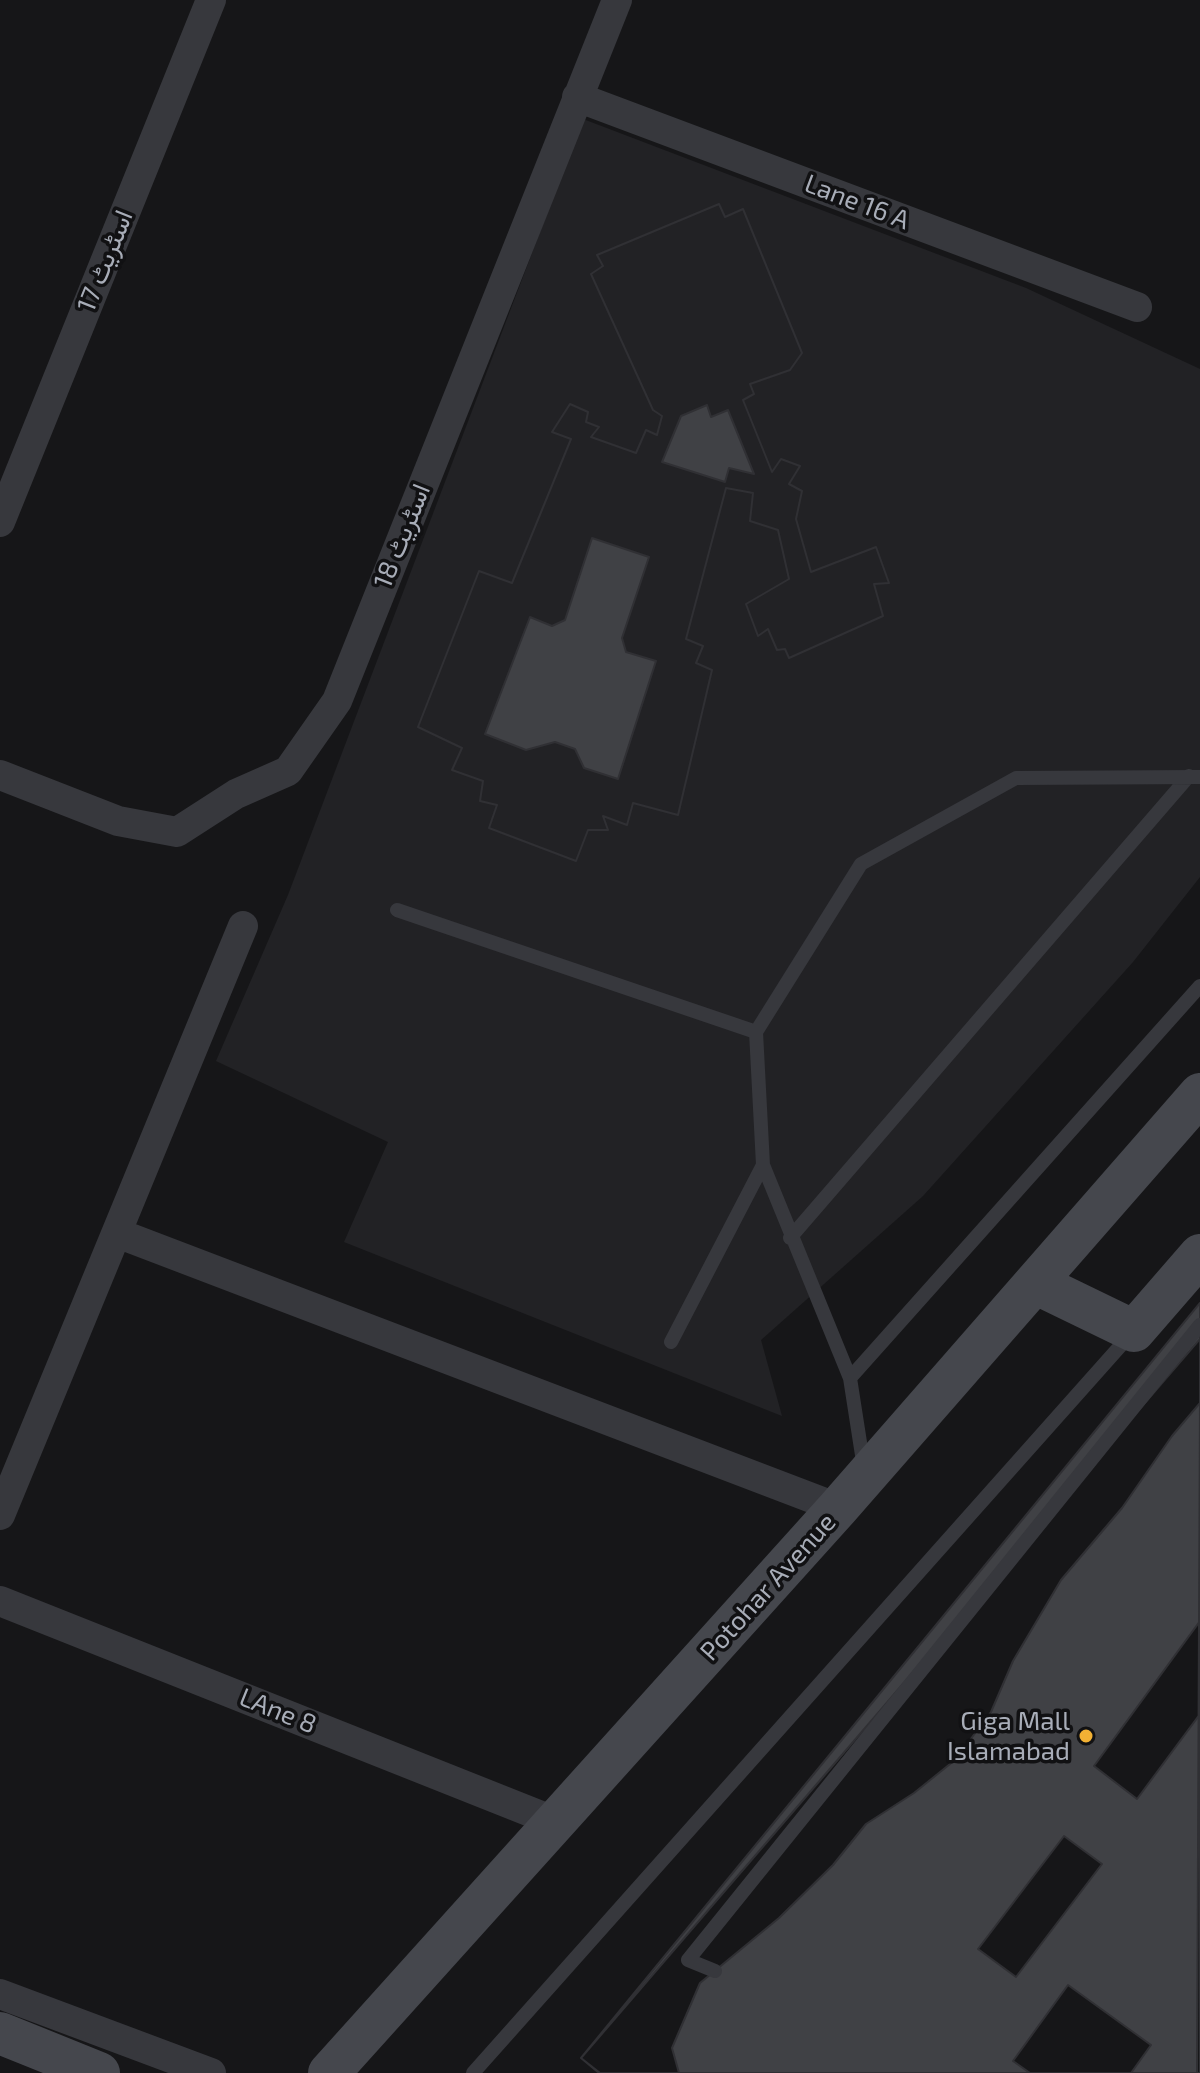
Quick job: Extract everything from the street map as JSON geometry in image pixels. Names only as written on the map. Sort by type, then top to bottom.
[{"type":"street","name":"اسٹریٹ 17","points":[[0,522],[211,0]]},
{"type":"street","name":"اسٹریٹ 18","points":[[0,775],[118,821],[177,832],[236,794],[288,771],[337,701],[617,0]]},
{"type":"street","name":"Lane 16 A","points":[[577,97],[1137,307]]},
{"type":"street","points":[[0,1515],[243,926]]},
{"type":"street","name":"Potohar Avenue","points":[[329,2073],[866,1477],[1200,1094]]},
{"type":"street","points":[[117,1233],[838,1508]]},
{"type":"street","points":[[1035,1283],[1134,1331],[1200,1255]]},
{"type":"street","name":"LAne 8","points":[[0,1601],[556,1822]]},
{"type":"street","points":[[0,1994],[211,2073]]},
{"type":"street","points":[[0,2033],[99,2073]]},
{"type":"lane","points":[[866,1477],[850,1378],[790,1238],[763,1165],[756,1032],[861,864],[1016,778],[1194,776]]},
{"type":"lane","points":[[790,1238],[1194,776]]},
{"type":"lane","points":[[397,910],[756,1032]]},
{"type":"lane","points":[[850,1378],[1200,986]]},
{"type":"lane","points":[[671,1342],[763,1165]]},
{"type":"lane","points":[[715,1971],[688,1960],[1200,1325]]},
{"type":"lane","points":[[478,2070],[1134,1331]]},
{"type":"shaded area","points":[[583,119],[1026,288],[1200,369],[1200,877],[1133,962],[923,1196],[761,1340],[782,1416],[344,1242],[388,1142],[216,1061],[288,895]]},
{"type":"building","points":[[719,204],[725,217],[743,209],[802,353],[790,370],[750,384],[754,394],[743,400],[772,472],[781,459],[800,466],[789,484],[802,491],[796,519],[811,572],[876,547],[889,583],[874,584],[883,616],[789,658],[785,649],[777,650],[768,629],[758,636],[746,604],[789,579],[778,530],[750,521],[753,493],[726,488],[686,639],[703,646],[696,663],[712,670],[678,815],[633,803],[627,825],[603,816],[608,830],[588,830],[576,861],[489,828],[497,805],[480,801],[483,781],[452,770],[462,748],[418,727],[479,571],[512,583],[571,439],[552,432],[570,404],[588,412],[586,422],[599,427],[591,437],[636,453],[646,430],[657,435],[662,416],[653,410],[591,274],[603,266],[597,255]],"holes":[[[707,405],[711,417],[728,410],[754,474],[729,468],[725,482],[662,462],[681,416]],[[592,538],[649,557],[622,638],[626,652],[656,661],[618,779],[584,768],[575,749],[555,742],[526,750],[485,734],[530,617],[552,626],[565,620]]]},
{"type":"building","points":[[719,204],[725,217],[743,209],[802,353],[790,370],[750,384],[754,394],[743,400],[772,472],[781,459],[800,466],[789,484],[802,491],[796,519],[811,572],[876,547],[889,583],[874,584],[883,616],[789,658],[785,649],[777,650],[768,629],[758,636],[746,604],[789,579],[778,530],[750,521],[753,493],[726,488],[686,639],[703,646],[696,663],[712,670],[678,815],[633,803],[627,825],[603,816],[608,830],[588,830],[576,861],[489,828],[497,805],[480,801],[483,781],[452,770],[462,748],[418,727],[479,571],[512,583],[571,439],[552,432],[570,404],[588,412],[586,422],[599,427],[591,437],[636,453],[646,430],[657,435],[662,416],[653,410],[591,274],[603,266],[597,255]]},
{"type":"building","name":"Giga Mall Islamabad","points":[[1200,1303],[1200,2073],[600,2073],[581,2058]]},
{"type":"building","name":"Giga Mall Islamabad","points":[[1200,1339],[1200,2073],[599,2073],[581,2058]]},
{"type":"building","name":"Giga Mall Islamabad","points":[[1200,1403],[1197,2073],[679,2073],[672,2048],[700,1983],[779,1918],[833,1865],[866,1824],[914,1793],[955,1760],[991,1712],[1013,1661],[1061,1580],[1122,1508],[1172,1436]]},
{"type":"building","points":[[1200,1621],[1200,1714],[1137,1799],[1094,1766]]},
{"type":"building","points":[[1064,1836],[1102,1864],[1016,1977],[978,1949]]},
{"type":"building","points":[[1068,1985],[1151,2045],[1131,2073],[1030,2073],[1013,2061]]},
{"type":"place","name":"Giga Mall Islamabad","points":[[1086,1736]]}]
